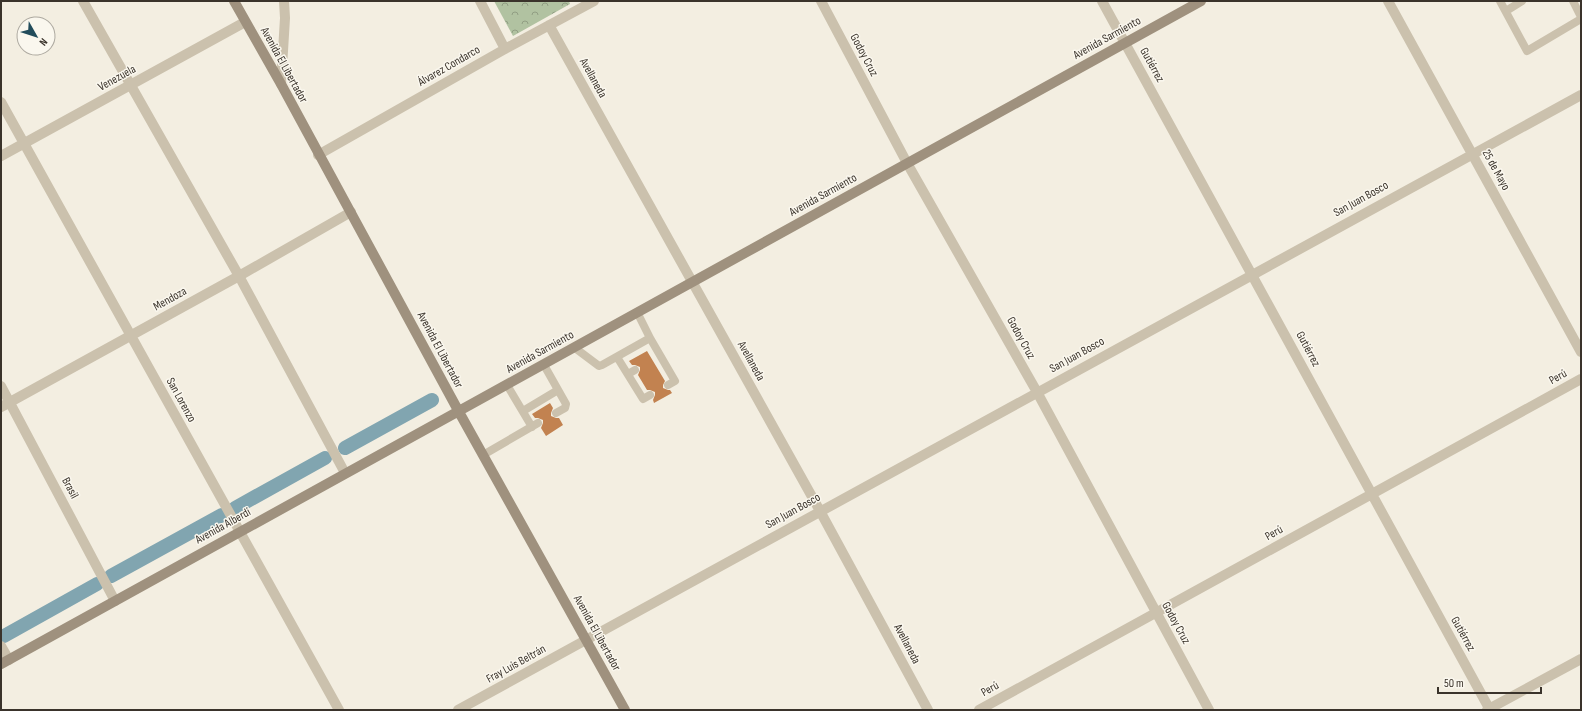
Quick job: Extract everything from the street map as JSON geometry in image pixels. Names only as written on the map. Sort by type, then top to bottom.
[{"type":"main road","name":"Avenida El Libertador","points":[[234,1],[281,84],[318,155],[351,212],[459,412],[625,710]]},
{"type":"main road","name":"Avenida Sarmiento","points":[[459,412],[1200,1]]},
{"type":"main road","name":"Avenida Alberdi","points":[[5,662],[459,412]]},
{"type":"street","points":[[83,1],[239,276],[346,473]]},
{"type":"street","points":[[281,84],[284,1]]},
{"type":"street","points":[[480,1],[505,49]]},
{"type":"street","name":"Godoy Cruz","points":[[821,1],[907,163],[1036,392],[1209,710]]},
{"type":"street","name":"Gutiérrez","points":[[1102,1],[1489,710]]},
{"type":"street","name":"25 de Mayo","points":[[1388,1],[1581,352]]},
{"type":"street","name":"Álvarez Condarco","points":[[318,155],[589,2]]},
{"type":"street","name":"Venezuela","points":[[1,156],[245,22]]},
{"type":"street","name":"Avellaneda","points":[[549,25],[820,511],[928,710]]},
{"type":"street","name":"San Juan Bosco","points":[[586,640],[1472,153],[1581,95]]},
{"type":"street","name":"San Lorenzo","points":[[1,102],[339,710]]},
{"type":"street","name":"Mendoza","points":[[5,404],[239,276],[351,212]]},
{"type":"street","name":"Perú","points":[[979,710],[1581,379]]},
{"type":"street","name":"Brasil","points":[[1,386],[5,404],[115,602]]},
{"type":"street","name":"Fray Luis Beltrán","points":[[458,710],[586,640]]},
{"type":"street","points":[[1,646],[5,662]]},
{"type":"street","points":[[1489,710],[1581,659]]},
{"type":"lane","points":[[1500,1],[1527,50],[1581,18],[1574,1]]},
{"type":"lane","points":[[1506,11],[1522,1]]},
{"type":"lane","points":[[637,312],[675,381],[668,385]]},
{"type":"lane","points":[[575,348],[599,366],[606,364],[650,338]]},
{"type":"lane","points":[[652,360],[660,355]]},
{"type":"lane","points":[[617,357],[631,372],[643,399],[650,395]]},
{"type":"lane","points":[[544,365],[566,404],[566,406],[556,413]]},
{"type":"lane","points":[[483,455],[535,425],[523,411],[507,385]]},
{"type":"lane","points":[[523,411],[558,390]]},
{"type":"green space","points":[[494,1],[569,1],[570,4],[513,36]]},
{"type":"building","points":[[647,351],[665,381],[663,388],[670,390],[672,393],[654,403],[653,400],[655,392],[647,390],[638,375],[640,367],[632,365],[629,361]]},
{"type":"building","points":[[550,403],[553,408],[551,416],[559,418],[563,425],[546,436],[541,428],[543,420],[535,418],[532,414]]},
{"type":"waterway","points":[[345,448],[432,400]]},
{"type":"waterway","points":[[235,508],[325,458]]},
{"type":"waterway","points":[[111,576],[222,515]]},
{"type":"waterway","points":[[4,636],[97,584]]}]
